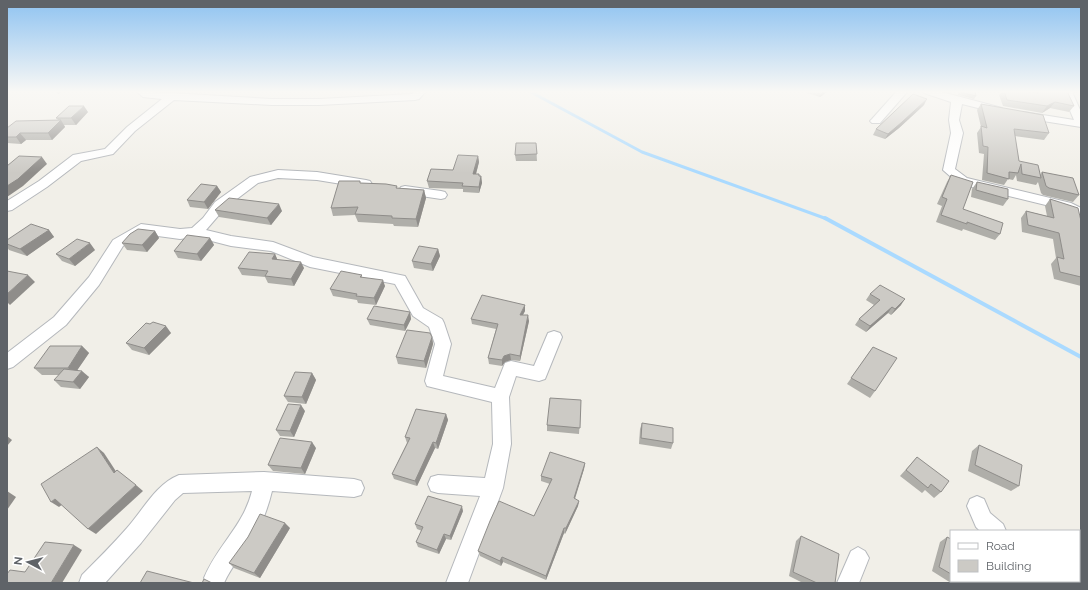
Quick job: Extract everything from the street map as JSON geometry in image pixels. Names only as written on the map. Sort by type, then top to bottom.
[{"type":"street","points":[[7,207],[43,184],[77,158],[109,152],[131,129],[144,119]]},
{"type":"street","points":[[954,119],[957,133],[949,170],[963,181],[1066,206],[1081,212]]},
{"type":"street","points":[[1047,119],[1081,124]]},
{"type":"street","points":[[196,232],[208,221],[220,205],[254,180],[278,174],[317,176],[378,186]]},
{"type":"street","points":[[393,188],[440,195]]},
{"type":"street","points":[[7,362],[60,321],[94,281],[118,243],[141,230],[180,234],[196,232],[231,241],[273,247],[310,262],[400,280],[418,312],[436,323],[443,344],[433,381],[500,397]]},
{"type":"street","points":[[457,583],[492,488],[502,444],[500,397],[511,368],[539,374],[554,337]]},
{"type":"street","points":[[215,578],[226,557],[239,541],[253,518],[259,503],[264,481]]},
{"type":"street","points":[[90,583],[134,536],[168,493],[179,484],[264,481],[354,488]]},
{"type":"street","points":[[438,484],[492,488]]},
{"type":"street","points":[[977,506],[983,520],[995,530]]},
{"type":"street","points":[[848,583],[858,558]]},
{"type":"building","points":[[887,119],[906,119],[888,134],[876,129]]},
{"type":"building","points":[[985,119],[1044,119],[1049,133],[1014,129],[1019,161],[1038,165],[1041,178],[1022,174],[1021,164],[1018,173],[1009,172],[1009,179],[987,173],[988,147],[983,146],[981,126],[987,128]]},
{"type":"building","points":[[61,120],[48,133],[20,133],[16,137],[7,137],[7,128],[16,121]]},
{"type":"building","points":[[516,143],[536,143],[537,154],[515,155]]},
{"type":"building","points":[[458,155],[478,156],[473,174],[479,174],[479,176],[481,176],[479,187],[462,186],[463,183],[427,181],[431,169],[453,170]]},
{"type":"building","points":[[19,156],[42,157],[18,179],[7,186],[7,166]]},
{"type":"building","points":[[1042,172],[1073,178],[1079,195],[1049,188],[1046,186]]},
{"type":"building","points":[[951,175],[973,182],[963,209],[1003,223],[1000,234],[967,222],[967,224],[941,215],[947,199],[942,197]]},
{"type":"building","points":[[339,181],[360,181],[360,183],[386,184],[397,186],[396,188],[424,190],[416,219],[355,214],[358,207],[331,208]]},
{"type":"building","points":[[977,182],[1008,189],[1008,199],[976,190]]},
{"type":"building","points":[[201,184],[217,186],[204,202],[187,200]]},
{"type":"building","points":[[229,198],[279,204],[267,218],[215,210]]},
{"type":"building","points":[[1050,199],[1078,208],[1081,221],[1081,277],[1060,272],[1057,257],[1064,259],[1059,233],[1028,225],[1026,211],[1054,218]]},
{"type":"building","points":[[31,224],[49,230],[20,249],[7,244],[7,240]]},
{"type":"building","points":[[138,229],[155,231],[142,245],[122,243],[130,234]]},
{"type":"building","points":[[187,235],[210,238],[197,254],[174,251]]},
{"type":"building","points":[[77,239],[90,243],[69,259],[56,254]]},
{"type":"building","points":[[419,246],[438,249],[431,264],[412,261]]},
{"type":"building","points":[[249,252],[275,254],[272,259],[301,262],[291,279],[265,276],[268,271],[238,268]]},
{"type":"building","points":[[7,271],[28,275],[7,294]]},
{"type":"building","points":[[341,271],[362,275],[360,277],[383,280],[374,298],[356,296],[357,294],[330,289]]},
{"type":"building","points":[[880,285],[905,299],[895,309],[892,307],[870,326],[859,319],[880,300],[870,294]]},
{"type":"building","points":[[482,295],[525,305],[520,315],[528,315],[520,356],[510,354],[504,356],[502,360],[488,358],[498,324],[471,319]]},
{"type":"building","points":[[374,306],[410,312],[404,325],[367,319]]},
{"type":"building","points":[[153,322],[166,326],[144,348],[126,343],[146,323],[150,324]]},
{"type":"building","points":[[407,330],[430,333],[432,337],[424,361],[396,357]]},
{"type":"building","points":[[50,346],[82,346],[68,368],[34,368]]},
{"type":"building","points":[[873,347],[897,358],[875,391],[851,378]]},
{"type":"building","points":[[64,369],[82,371],[73,382],[54,380]]},
{"type":"building","points":[[295,372],[312,373],[302,397],[284,396]]},
{"type":"building","points":[[550,398],[581,400],[580,428],[547,425]]},
{"type":"building","points":[[288,404],[301,405],[290,431],[276,430]]},
{"type":"building","points":[[416,409],[446,414],[436,443],[433,442],[415,481],[392,474],[410,438],[405,437]]},
{"type":"building","points":[[642,423],[673,428],[673,443],[641,438]]},
{"type":"building","points":[[280,438],[312,442],[301,468],[268,465]]},
{"type":"building","points":[[979,445],[1022,465],[1019,486],[975,465]]},
{"type":"building","points":[[97,447],[114,473],[117,470],[136,485],[88,529],[55,499],[51,502],[41,484]]},
{"type":"building","points":[[550,452],[585,463],[574,498],[579,501],[566,528],[564,528],[546,576],[502,557],[500,561],[478,551],[499,501],[534,516],[552,479],[541,476]]},
{"type":"building","points":[[917,457],[949,481],[941,492],[931,484],[928,488],[906,470]]},
{"type":"building","points":[[428,496],[462,506],[450,536],[444,534],[437,550],[416,542],[423,527],[415,524]]},
{"type":"building","points":[[260,514],[285,523],[254,573],[229,563],[248,537]]},
{"type":"building","points":[[801,536],[839,554],[835,583],[817,583],[793,572]]},
{"type":"building","points":[[947,537],[950,538],[950,573],[939,567]]},
{"type":"building","points":[[45,542],[74,545],[51,583],[7,583],[7,574],[10,570],[25,572]]},
{"type":"building","points":[[147,571],[194,583],[140,583]]},
{"type":"building","points":[[204,579],[212,583],[202,583]]},
{"type":"waterway","points":[[580,119],[642,152],[827,219]]},
{"type":"waterway","points":[[827,219],[1081,357]]}]
